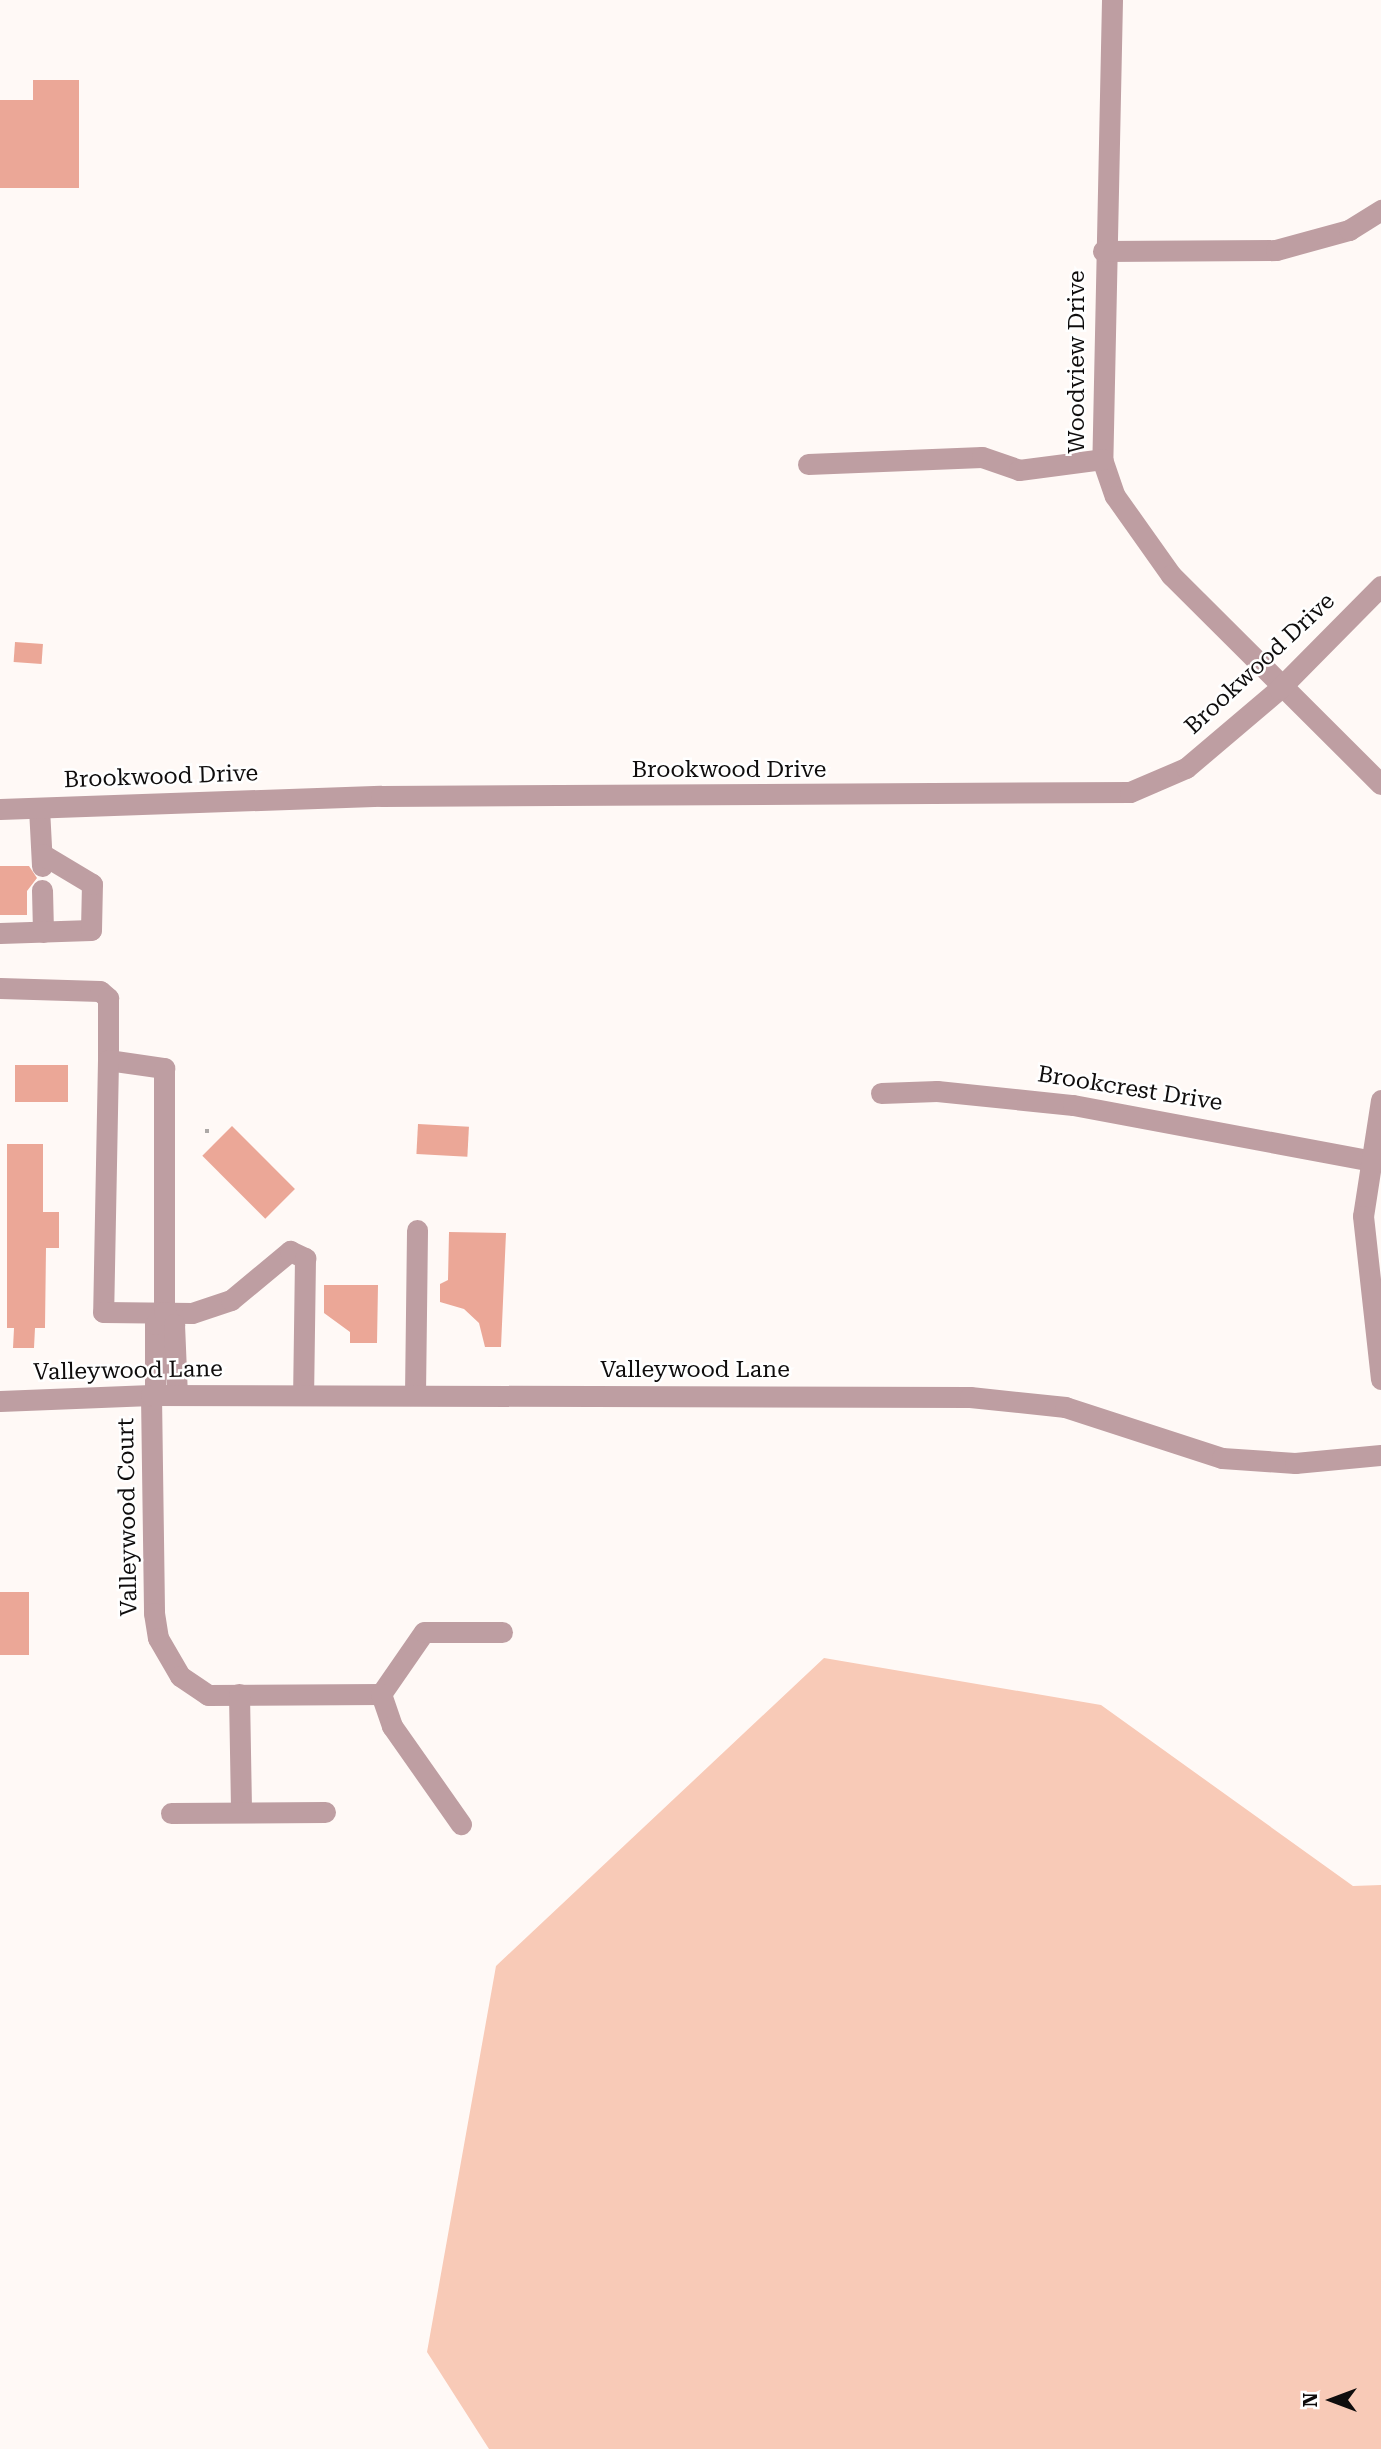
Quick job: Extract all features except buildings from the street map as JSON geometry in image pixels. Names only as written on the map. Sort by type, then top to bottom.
[{"type":"street","name":"Woodview Drive","points":[[1112,0],[1103,251],[1102,459],[1115,496],[1148,547],[1279,689],[1381,784]]},
{"type":"street","points":[[1103,251],[1276,250],[1349,230],[1381,210]]},
{"type":"street","points":[[808,464],[982,457],[1018,470],[1102,459]]},
{"type":"street","name":"Brookwood Drive","points":[[0,809],[381,796],[1104,796],[1158,784],[1186,768],[1279,689],[1381,586]]},
{"type":"street","points":[[0,933],[91,930],[92,884],[41,860],[39,808]]},
{"type":"street","points":[[42,890],[43,932]]},
{"type":"street","points":[[0,988],[100,991],[108,998],[103,1312],[192,1313],[231,1300],[290,1251],[305,1258],[303,1395]]},
{"type":"street","points":[[108,1060],[164,1068],[164,1312],[174,1324],[177,1395]]},
{"type":"street","name":"Brookcrest Drive","points":[[881,1093],[937,1091],[1073,1104],[1368,1160]]},
{"type":"street","points":[[1381,1100],[1368,1160],[1366,1277],[1381,1379]]},
{"type":"street","points":[[415,1395],[416,1230]]},
{"type":"street","name":"Valleywood Court","points":[[164,1312],[155,1324],[153,1395],[158,1638],[194,1689],[239,1694],[381,1694]]},
{"type":"street","name":"Valleywood Lane","points":[[0,1401],[153,1395],[970,1397],[1065,1407],[1222,1458],[1296,1462],[1381,1455]]},
{"type":"street","points":[[461,1824],[392,1726],[381,1694],[424,1632],[502,1632]]},
{"type":"street","points":[[239,1694],[241,1812]]},
{"type":"street","points":[[171,1813],[326,1812]]},
{"type":"shaded area","points":[[824,1658],[1101,1705],[1353,1886],[1381,1885],[1381,2449],[489,2449],[427,2352],[496,1966]]}]
